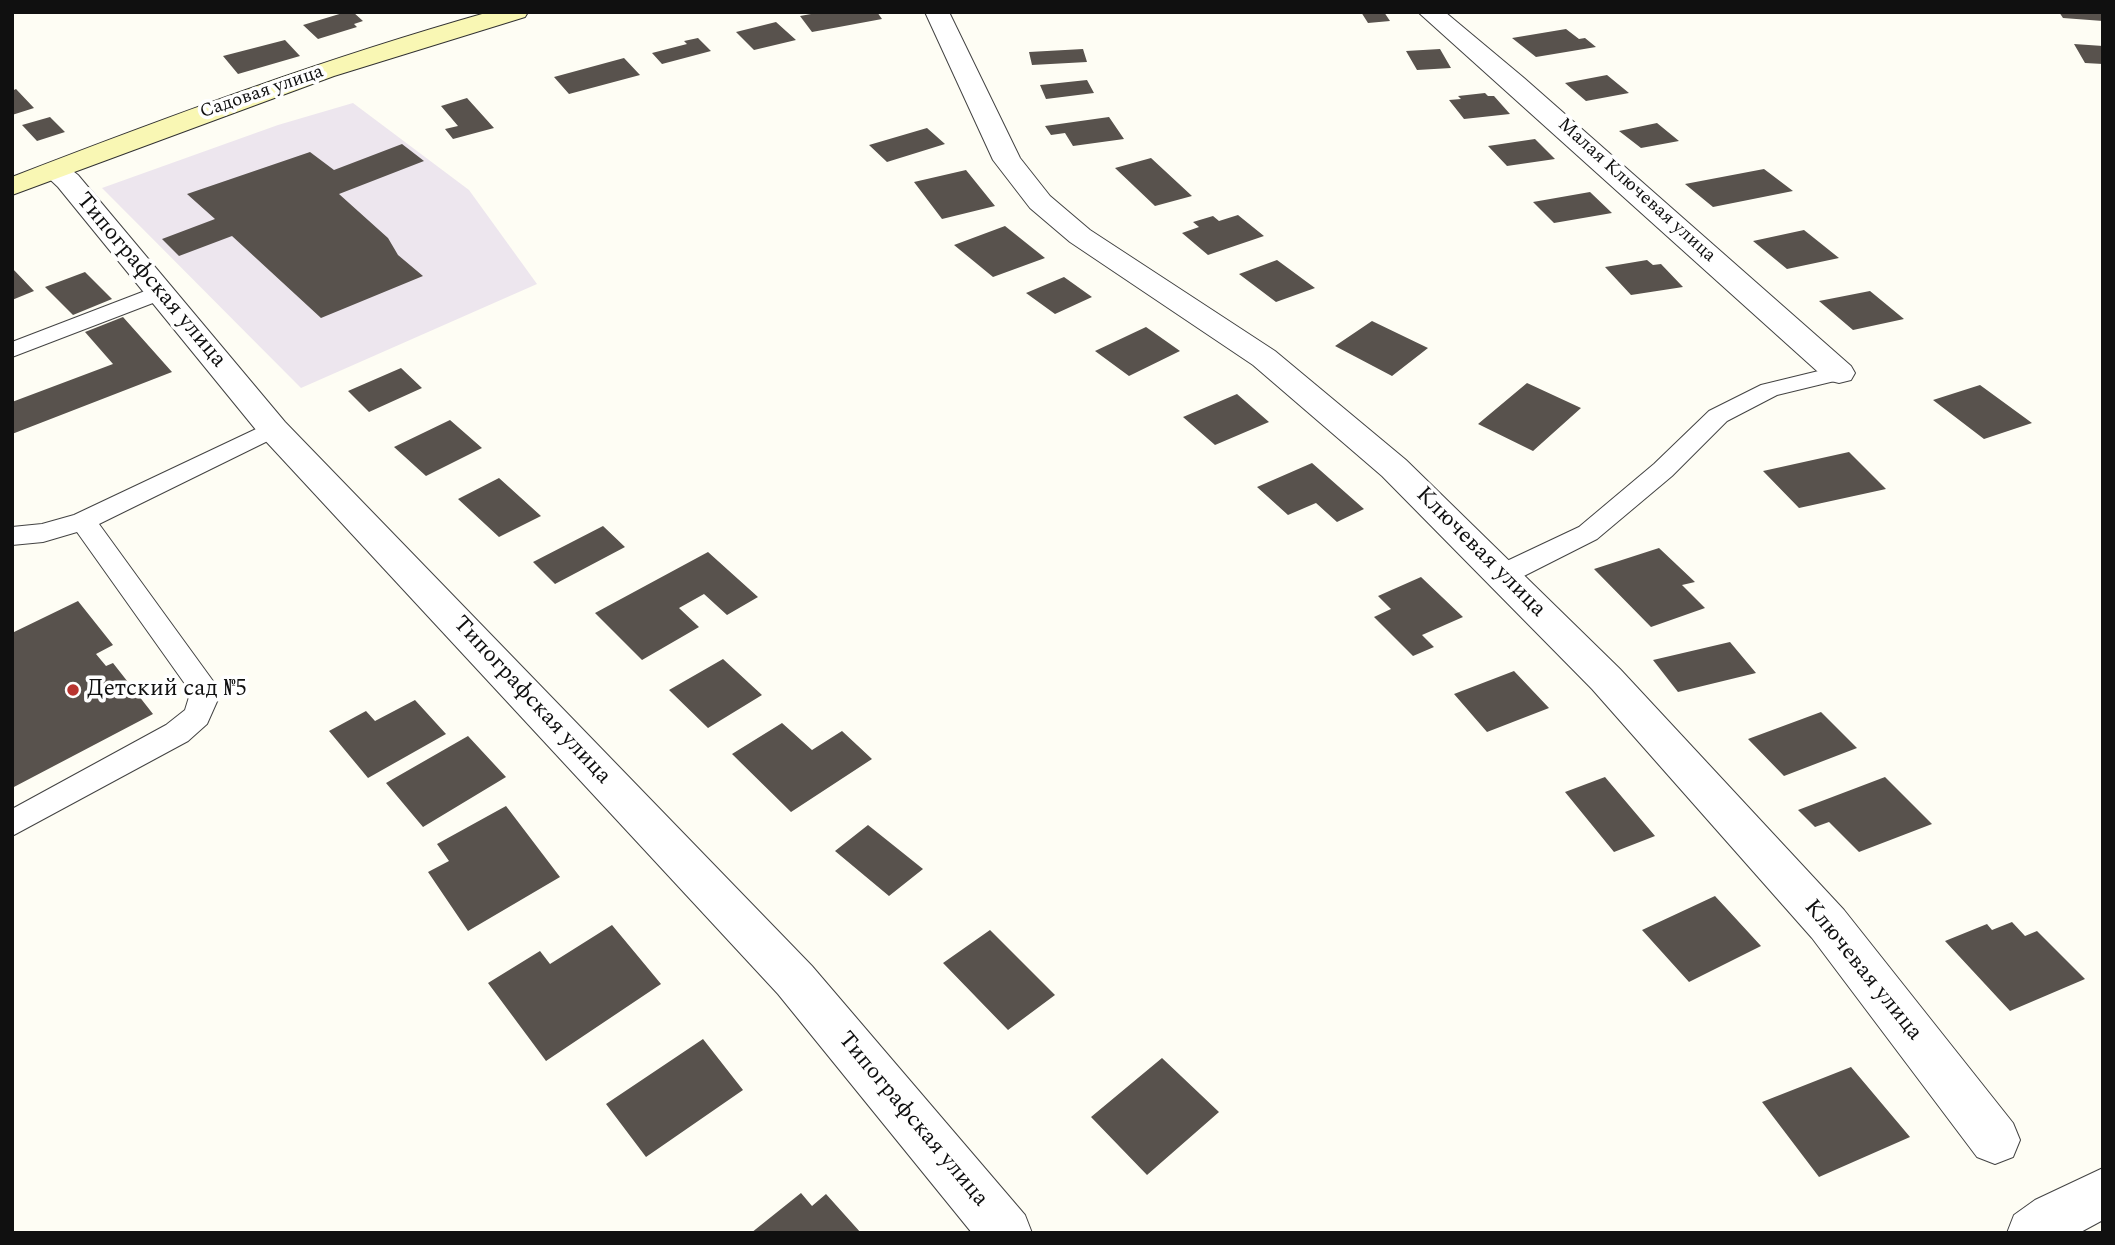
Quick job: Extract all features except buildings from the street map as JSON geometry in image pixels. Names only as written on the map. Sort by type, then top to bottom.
[{"type":"main road","name":"Садовая улица","points":[[12,187],[238,99],[418,39],[516,12]]},
{"type":"street","name":"Ключевая улица","points":[[937,12],[1007,160],[1040,202],[1080,236],[1264,358],[1394,468],[1606,679],[1828,924],[1995,1140]]},
{"type":"street","name":"Малая Ключевая улица","points":[[1430,12],[1525,92],[1839,373]]},
{"type":"street","name":"Типографская улица","points":[[55,171],[68,181],[273,429],[795,980],[1006,1233]]},
{"type":"street","points":[[2033,1233],[2054,1218],[2103,1194]]},
{"type":"lane","points":[[12,349],[158,293]]},
{"type":"lane","points":[[1502,575],[1588,533],[1663,470],[1718,416],[1769,390],[1839,373]]},
{"type":"lane","points":[[12,536],[43,533],[83,521],[273,429]]},
{"type":"lane","points":[[12,824],[177,733],[197,716],[204,697],[198,681],[83,521]]},
{"type":"shaded area","points":[[353,103],[469,190],[537,284],[301,388],[102,188],[278,125]]},
{"type":"place","name":"Детский сад №5","points":[[73,690]]}]
